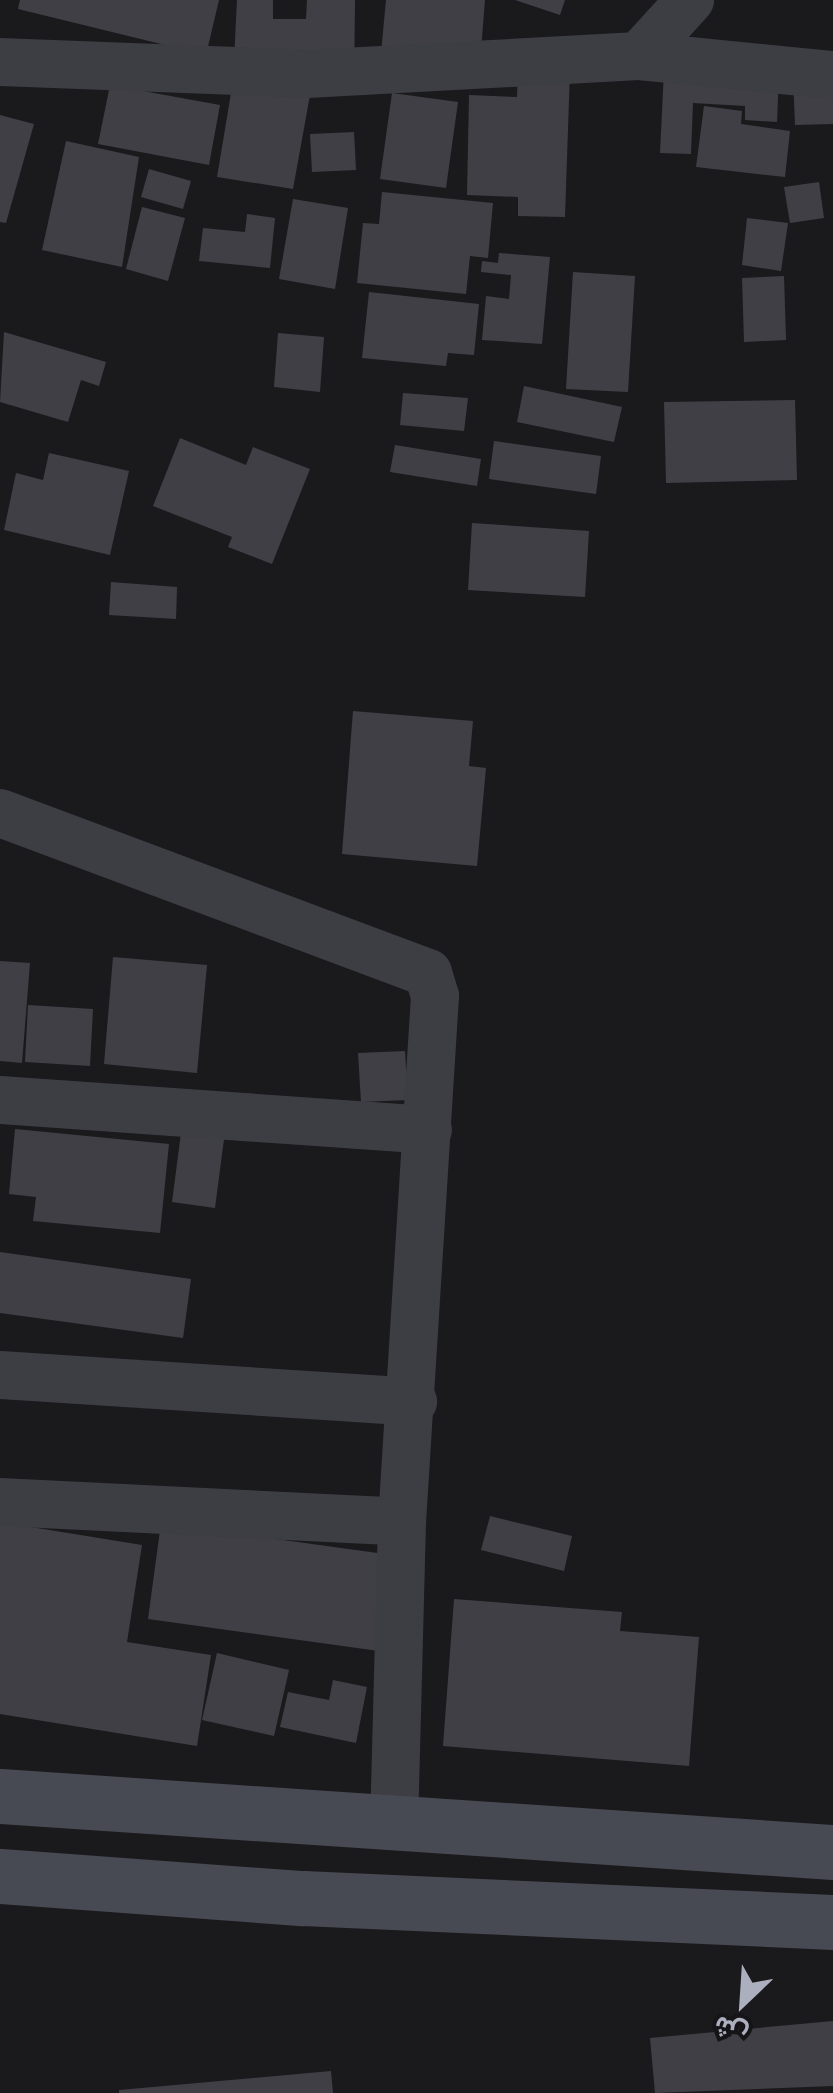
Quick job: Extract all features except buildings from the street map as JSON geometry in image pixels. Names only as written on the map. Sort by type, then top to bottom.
[{"type":"main road","points":[[0,1796],[833,1852]]},
{"type":"main road","points":[[0,1876],[303,1898],[833,1922]]},
{"type":"street","points":[[639,56],[690,0]]},
{"type":"street","points":[[0,62],[307,74],[639,56],[833,75]]},
{"type":"street","points":[[0,813],[428,973],[435,996],[402,1522],[394,1824]]},
{"type":"street","points":[[0,1100],[428,1130]]},
{"type":"street","points":[[0,1376],[412,1402]]},
{"type":"street","points":[[0,1502],[402,1522]]}]
